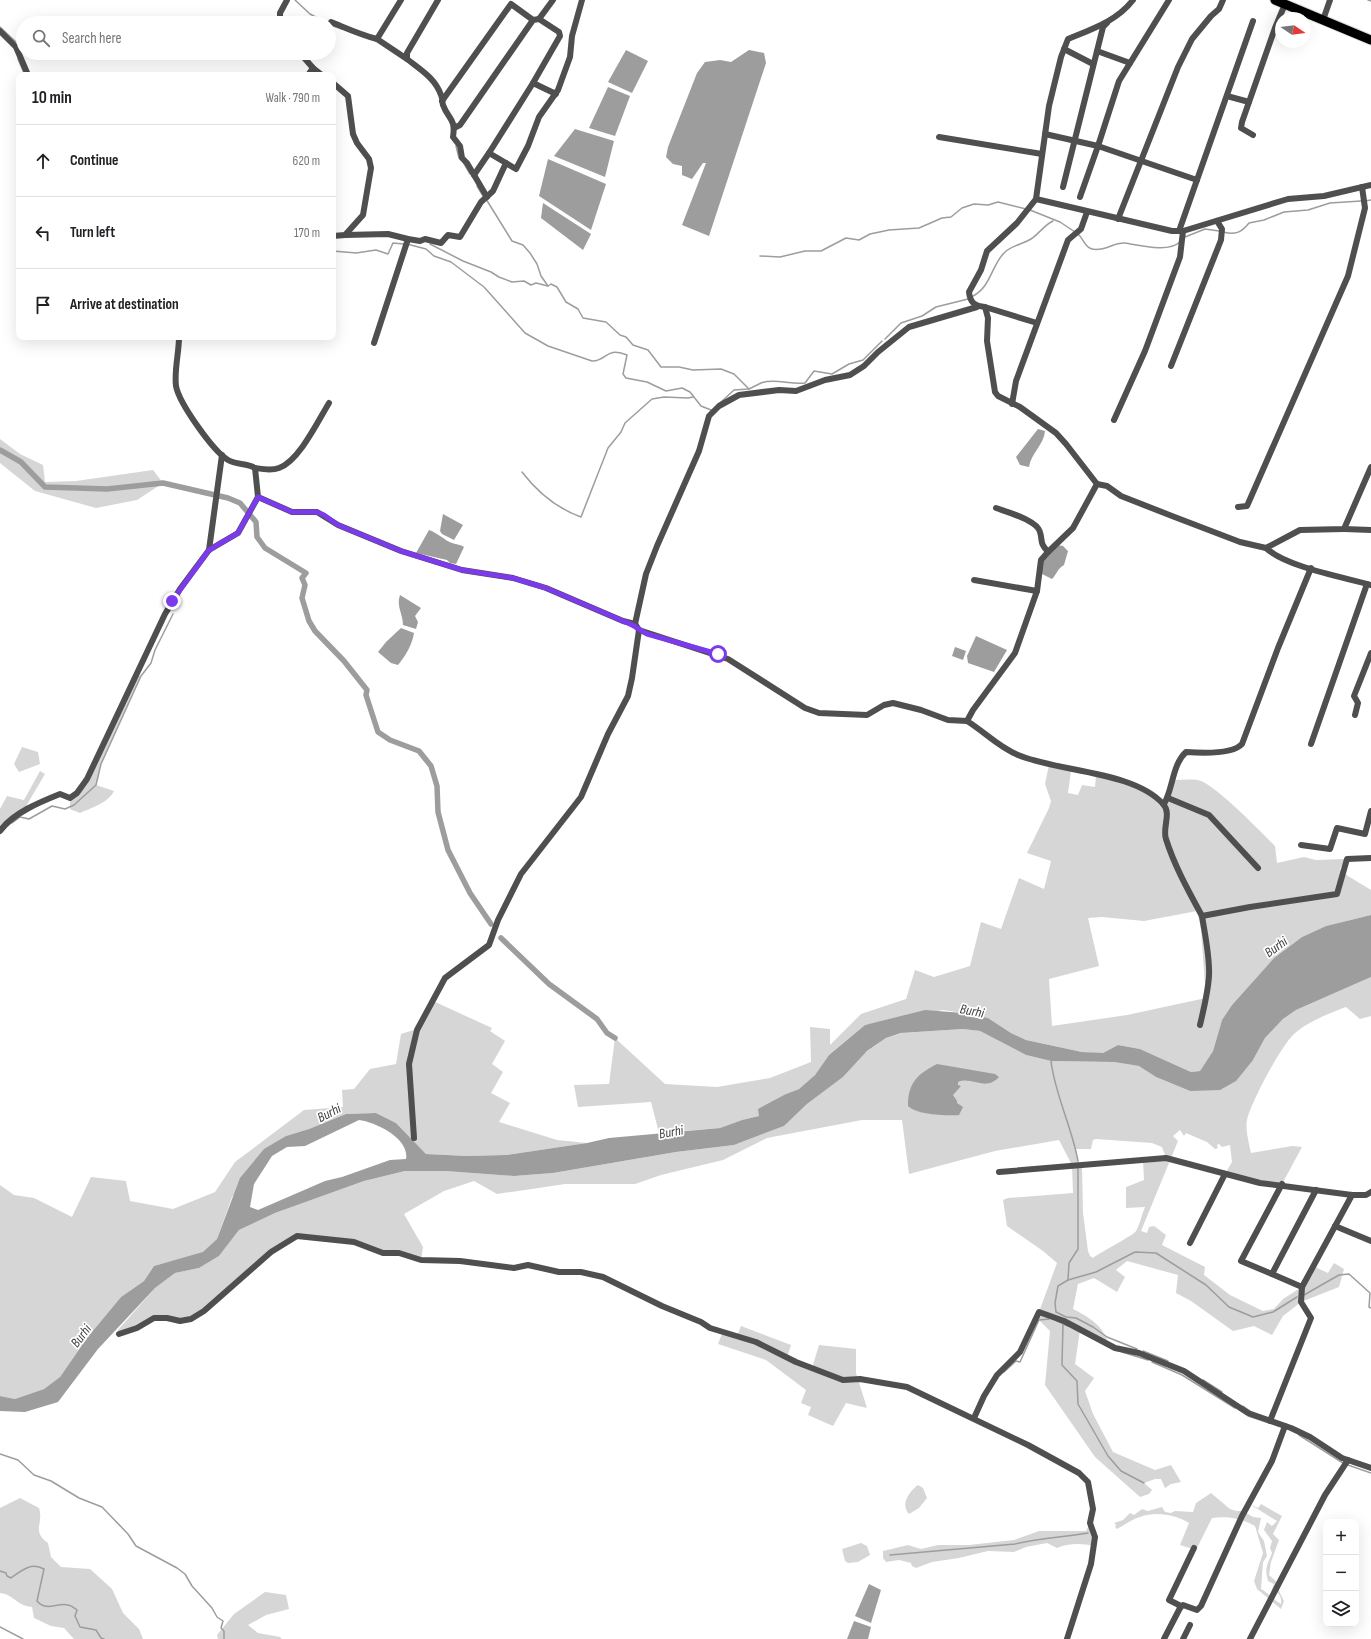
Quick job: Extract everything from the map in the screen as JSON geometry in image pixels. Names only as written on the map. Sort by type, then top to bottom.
[{"type":"main road","points":[[1275,0],[1371,40]]},
{"type":"street","points":[[280,16],[280,13],[287,0]]},
{"type":"street","points":[[377,38],[401,0]]},
{"type":"street","points":[[407,60],[407,53],[438,0]]},
{"type":"street","points":[[454,128],[460,124],[536,20],[553,0]]},
{"type":"street","points":[[489,153],[516,169],[528,146],[540,117],[556,94],[570,57],[572,36],[582,0]]},
{"type":"street","points":[[1063,187],[1103,27],[1127,8],[1133,0]]},
{"type":"street","points":[[1080,197],[1119,81],[1169,0]]},
{"type":"street","points":[[1118,219],[1178,67],[1192,39],[1211,16],[1219,9],[1223,0]]},
{"type":"street","points":[[1323,20],[1330,0]]},
{"type":"street","points":[[442,101],[512,2],[536,20],[559,32],[560,36],[533,82],[474,175]]},
{"type":"street","points":[[1253,135],[1241,128],[1275,28],[1285,4]]},
{"type":"street","points":[[977,307],[970,298],[970,288],[981,270],[988,251],[1017,223],[1036,199],[1053,87],[1068,39],[1110,21]]},
{"type":"street","points":[[1114,420],[1146,351],[1180,257],[1182,235],[1197,180],[1253,21]]},
{"type":"street","points":[[336,24],[355,31],[361,35],[377,38],[435,82],[454,128],[453,137],[460,146],[462,158],[487,197]]},
{"type":"street","points":[[0,31],[16,47]]},
{"type":"street","points":[[1064,49],[1094,64]]},
{"type":"street","points":[[1097,51],[1130,63]]},
{"type":"street","points":[[22,60],[27,72]]},
{"type":"street","points":[[306,60],[318,72]]},
{"type":"street","points":[[310,72],[313,68]]},
{"type":"street","points":[[533,82],[556,94]]},
{"type":"street","points":[[336,86],[348,96],[353,134],[357,143],[369,159],[371,168],[363,215],[345,235]]},
{"type":"street","points":[[1227,96],[1249,102]]},
{"type":"street","points":[[1045,134],[1098,146],[1197,180]]},
{"type":"street","points":[[939,137],[1042,154]]},
{"type":"street","points":[[336,236],[388,234],[407,242],[425,239],[441,243],[448,234],[460,237],[481,202],[493,191],[506,163]]},
{"type":"street","points":[[1036,199],[1172,231],[1182,235],[1217,220],[1288,199],[1324,196],[1371,185]]},
{"type":"street","points":[[1238,507],[1247,506],[1348,276],[1361,228],[1364,200],[1362,187]]},
{"type":"street","points":[[1012,404],[1016,382],[1068,240],[1081,229],[1087,212]]},
{"type":"street","points":[[1171,366],[1218,252],[1222,231],[1217,220]]},
{"type":"street","points":[[374,343],[407,242]]},
{"type":"street","points":[[414,1138],[409,1064],[417,1030],[445,978],[489,945],[498,920],[521,874],[581,797],[608,734],[628,696],[632,678],[637,627],[646,574],[699,451],[709,416],[719,406],[739,394],[779,390],[796,391],[826,380],[850,375],[864,366],[878,352],[909,327],[977,307],[985,307],[1037,323]]},
{"type":"street","points":[[985,307],[988,318],[987,341],[995,392],[998,396],[1020,407],[1056,432],[1097,484],[1107,486],[1120,496],[1240,542],[1266,548],[1270,552],[1296,564],[1369,585],[1311,744]]},
{"type":"street","points":[[179,340],[176,372],[178,394],[189,414],[222,455],[230,461],[254,468],[269,470],[279,468],[292,459],[329,403]]},
{"type":"street","points":[[209,550],[222,455]]},
{"type":"street","points":[[1344,529],[1371,467]]},
{"type":"street","points":[[0,831],[4,825],[22,813],[48,799],[60,794],[70,798],[77,793],[87,779],[165,614],[180,589],[209,550],[238,533],[258,497],[254,468]]},
{"type":"street","points":[[967,721],[973,710],[1015,654],[1037,591],[1040,563],[1048,552],[1073,528],[1097,484]]},
{"type":"street","points":[[258,497],[292,512],[317,512],[338,525],[401,551],[462,570],[513,578],[546,588],[637,627],[728,659],[805,708],[819,713],[867,715],[884,705],[893,704],[921,710],[948,720],[967,721],[1005,749],[1037,762],[1139,786],[1164,804],[1166,811],[1166,839],[1202,916],[1209,975],[1207,998],[1200,1025]]},
{"type":"street","points":[[996,508],[1018,516],[1034,525],[1039,530],[1041,544],[1048,552]]},
{"type":"street","points":[[1266,548],[1300,530],[1371,530]]},
{"type":"street","points":[[1164,804],[1168,798],[1177,764],[1186,752],[1206,754],[1236,749],[1242,744],[1275,654],[1312,568]]},
{"type":"street","points":[[974,580],[1037,591]]},
{"type":"street","points":[[1355,715],[1358,703],[1354,696],[1371,653]]},
{"type":"street","points":[[1168,798],[1209,816],[1258,868]]},
{"type":"street","points":[[1301,846],[1330,849],[1336,828],[1365,834],[1371,811]]},
{"type":"street","points":[[1202,916],[1337,894],[1347,859],[1371,858]]},
{"type":"street","points":[[999,1172],[1166,1158],[1260,1183],[1282,1184],[1360,1196],[1371,1192]]},
{"type":"street","points":[[1190,1243],[1225,1174]]},
{"type":"street","points":[[1282,1184],[1241,1261],[1302,1287]]},
{"type":"street","points":[[1272,1274],[1316,1190]]},
{"type":"street","points":[[1270,1421],[1311,1318],[1301,1302],[1302,1287],[1352,1195]]},
{"type":"street","points":[[1335,1226],[1371,1241]]},
{"type":"street","points":[[119,1334],[137,1328],[154,1318],[167,1318],[180,1321],[191,1319],[204,1311],[271,1252],[297,1236],[354,1242],[383,1253],[399,1253],[421,1260],[460,1261],[514,1268],[528,1265],[559,1272],[581,1272],[603,1277],[662,1306],[701,1322],[710,1328],[756,1342],[818,1371],[843,1380],[867,1380],[907,1387],[974,1418],[1079,1473],[1088,1482],[1093,1509],[1090,1522],[1095,1537],[1082,1595],[1066,1639]]},
{"type":"street","points":[[974,1418],[984,1396],[997,1375],[1020,1352],[1039,1312],[1064,1321],[1115,1348],[1139,1353],[1184,1371],[1248,1413],[1285,1426],[1310,1437],[1348,1460],[1371,1468]]},
{"type":"street","points":[[1164,1639],[1183,1605],[1197,1610],[1201,1606],[1242,1516],[1272,1460],[1285,1426]]},
{"type":"street","points":[[1250,1639],[1326,1495],[1348,1460]]},
{"type":"street","points":[[1180,1608],[1179,1605],[1169,1600],[1194,1548]]},
{"type":"street","points":[[1183,1639],[1190,1625]]},
{"type":"shaded area","points":[[626,50],[648,61],[632,93],[608,82]]},
{"type":"shaded area","points":[[749,50],[764,53],[766,63],[709,236],[682,225],[706,163],[703,163],[692,179],[682,175],[682,166],[673,164],[666,157],[668,147],[697,73],[705,62],[720,60],[731,62]]},
{"type":"shaded area","points":[[608,87],[630,96],[615,136],[589,128]]},
{"type":"shaded area","points":[[575,129],[614,141],[605,177],[554,156]]},
{"type":"shaded area","points":[[548,159],[606,184],[591,230],[539,196]]},
{"type":"shaded area","points":[[543,203],[591,234],[583,250],[541,218]]},
{"type":"shaded area","points":[[1038,429],[1045,431],[1044,436],[1032,457],[1029,467],[1020,465],[1016,457]]},
{"type":"shaded area","points":[[0,439],[20,454],[43,465],[45,482],[76,481],[153,470],[163,483],[137,500],[96,508],[35,491],[0,463]]},
{"type":"shaded area","points":[[443,514],[463,525],[454,540],[442,534],[440,531]]},
{"type":"shaded area","points":[[429,530],[449,542],[464,547],[456,564],[450,563],[447,560],[416,553]]},
{"type":"shaded area","points":[[1057,545],[1063,546],[1068,551],[1064,565],[1052,579],[1040,573],[1041,564]]},
{"type":"shaded area","points":[[400,595],[421,608],[415,616],[418,622],[416,629],[403,625],[399,606]]},
{"type":"shaded area","points":[[401,628],[414,633],[408,650],[398,665],[391,663],[378,652]]},
{"type":"shaded area","points":[[976,636],[1007,650],[994,672],[968,663],[967,656]]},
{"type":"shaded area","points":[[955,647],[966,651],[963,660],[952,656]]},
{"type":"shaded area","points":[[136,675],[141,676],[101,764],[96,785],[114,791],[104,802],[80,813],[70,809],[70,798],[77,793]]},
{"type":"shaded area","points":[[22,747],[38,752],[40,764],[19,772],[14,764]]},
{"type":"shaded area","points":[[1049,765],[1071,771],[1068,793],[1078,795],[1082,785],[1095,787],[1096,776],[1123,782],[1139,788],[1154,799],[1160,806],[1173,780],[1198,780],[1205,783],[1226,799],[1275,846],[1277,863],[1304,857],[1316,860],[1345,859],[1340,869],[1348,876],[1371,890],[1371,915],[1326,926],[1302,937],[1274,958],[1232,1005],[1222,1020],[1213,1051],[1200,1071],[1191,1072],[1140,1049],[1118,1045],[1103,1053],[1093,1053],[1026,1040],[1011,1033],[988,1018],[943,1010],[865,1025],[829,1055],[815,1075],[799,1089],[786,1094],[759,1116],[720,1128],[659,1133],[651,1102],[578,1107],[574,1085],[609,1084],[615,1038],[665,1084],[717,1087],[770,1078],[811,1062],[810,1027],[830,1029],[830,1045],[861,1014],[906,999],[915,970],[934,977],[970,966],[981,922],[1001,929],[1019,878],[1044,889],[1051,861],[1027,853],[1051,801],[1045,784]],"holes":[[[1197,911],[1201,929],[1206,998],[1127,1015],[1052,1026],[1049,979],[1099,966],[1088,918],[1102,917],[1144,921]]]},
{"type":"shaded area","points":[[40,771],[45,774],[22,813],[0,831],[0,809],[7,796],[24,800]]},
{"type":"shaded area","points":[[1371,915],[1371,977],[1296,1010],[1283,1019],[1265,1038],[1253,1060],[1236,1081],[1220,1090],[1190,1091],[1156,1077],[1139,1066],[1114,1062],[1051,1061],[1026,1055],[980,1031],[963,1029],[901,1033],[886,1038],[867,1051],[843,1077],[807,1104],[784,1126],[734,1145],[676,1152],[553,1173],[514,1176],[445,1171],[405,1171],[364,1181],[275,1213],[239,1230],[219,1256],[199,1268],[175,1273],[155,1288],[98,1349],[58,1402],[25,1412],[0,1411],[0,1396],[15,1399],[44,1389],[60,1377],[87,1338],[121,1297],[144,1281],[154,1266],[203,1252],[217,1239],[240,1178],[264,1149],[286,1136],[309,1129],[346,1114],[376,1113],[396,1123],[426,1154],[467,1156],[506,1155],[587,1143],[609,1138],[720,1128],[759,1116],[758,1109],[786,1094],[799,1089],[815,1075],[829,1055],[865,1025],[925,1010],[963,1013],[988,1018],[1011,1033],[1026,1040],[1082,1052],[1103,1053],[1118,1045],[1140,1049],[1191,1072],[1200,1071],[1213,1051],[1222,1020],[1232,1005],[1274,958],[1302,937],[1326,926]],"holes":[[[359,1120],[366,1121],[382,1128],[397,1138],[403,1145],[406,1152],[406,1159],[390,1160],[342,1177],[325,1181],[258,1210],[250,1207],[254,1184],[272,1156],[287,1147],[305,1146]]]},
{"type":"shaded area","points":[[1371,977],[1371,1016],[1360,1019],[1346,1007],[1319,1018],[1299,1030],[1288,1040],[1267,1075],[1254,1101],[1247,1120],[1246,1128],[1251,1153],[1292,1146],[1302,1147],[1282,1184],[1225,1174],[1232,1162],[1230,1145],[1222,1147],[1219,1144],[1217,1145],[1218,1148],[1215,1149],[1207,1142],[1186,1133],[1184,1136],[1180,1130],[1173,1136],[1178,1141],[1141,1231],[1147,1233],[1149,1227],[1154,1226],[1166,1235],[1162,1245],[1205,1267],[1204,1275],[1230,1295],[1263,1311],[1274,1309],[1283,1299],[1302,1287],[1313,1266],[1328,1273],[1334,1263],[1344,1269],[1339,1287],[1301,1302],[1283,1316],[1272,1335],[1254,1326],[1233,1331],[1191,1301],[1176,1293],[1178,1275],[1127,1261],[1116,1270],[1125,1277],[1117,1292],[1094,1278],[1078,1284],[1073,1309],[1085,1315],[1100,1327],[1107,1338],[1109,1345],[1080,1330],[1075,1364],[1094,1378],[1085,1391],[1093,1414],[1113,1452],[1155,1470],[1171,1465],[1181,1482],[1171,1484],[1165,1488],[1161,1479],[1155,1479],[1144,1483],[1152,1490],[1149,1494],[1140,1497],[1095,1457],[1045,1385],[1050,1331],[1039,1320],[1039,1312],[1057,1263],[1043,1251],[1007,1226],[1003,1200],[1008,1198],[1073,1193],[1072,1165],[1059,1140],[995,1151],[909,1174],[902,1120],[862,1120],[767,1138],[723,1160],[661,1175],[635,1184],[565,1184],[497,1194],[474,1181],[444,1191],[404,1214],[423,1247],[421,1260],[399,1253],[383,1253],[354,1242],[297,1236],[191,1319],[155,1318],[119,1334],[118,1330],[155,1288],[175,1273],[199,1268],[219,1256],[239,1230],[275,1213],[364,1181],[405,1171],[445,1171],[514,1176],[553,1173],[676,1152],[734,1145],[784,1126],[807,1104],[843,1077],[866,1052],[886,1038],[902,1033],[963,1029],[980,1031],[1026,1055],[1051,1061],[1114,1062],[1140,1066],[1156,1077],[1190,1091],[1253,1060],[1265,1038],[1283,1019],[1296,1010]],"holes":[[[1096,1139],[1152,1143],[1162,1147],[1166,1158],[1143,1160],[1144,1180],[1126,1187],[1126,1208],[1145,1207],[1136,1231],[1093,1258],[1090,1256],[1088,1251],[1083,1213],[1082,1165],[1078,1161],[1076,1149],[1091,1149],[1093,1140]]]},
{"type":"shaded area","points":[[433,1001],[492,1028],[490,1031],[505,1041],[492,1064],[503,1072],[491,1093],[510,1103],[499,1122],[557,1140],[587,1143],[506,1155],[467,1156],[426,1154],[396,1123],[376,1113],[346,1114],[309,1129],[286,1136],[232,1197],[217,1239],[203,1253],[154,1266],[144,1281],[121,1297],[87,1338],[60,1377],[44,1389],[15,1399],[0,1396],[0,1185],[14,1195],[34,1198],[72,1217],[91,1177],[126,1181],[130,1201],[173,1209],[215,1192],[235,1162],[304,1110],[343,1107],[342,1090],[354,1089],[370,1069],[396,1064],[401,1034],[417,1029]]},
{"type":"shaded area","points":[[937,1064],[995,1074],[999,1077],[994,1081],[984,1084],[968,1081],[958,1082],[958,1085],[961,1086],[953,1095],[957,1103],[963,1107],[959,1115],[932,1114],[912,1109],[908,1106],[908,1098],[912,1085],[919,1075]]},
{"type":"shaded area","points":[[741,1326],[791,1345],[787,1358],[812,1368],[819,1345],[856,1349],[856,1373],[867,1408],[846,1403],[833,1426],[808,1415],[811,1407],[801,1403],[806,1390],[766,1360],[718,1344],[723,1331],[737,1336]]},
{"type":"shaded area","points":[[918,1485],[923,1488],[927,1498],[919,1508],[909,1514],[905,1506],[907,1498]]},
{"type":"shaded area","points":[[1211,1493],[1230,1509],[1243,1511],[1253,1517],[1261,1518],[1258,1532],[1264,1541],[1267,1556],[1263,1562],[1261,1589],[1281,1604],[1280,1595],[1272,1589],[1274,1584],[1268,1581],[1266,1572],[1272,1553],[1270,1548],[1272,1541],[1264,1530],[1267,1522],[1272,1526],[1277,1521],[1248,1503],[1258,1508],[1261,1504],[1282,1516],[1273,1534],[1279,1540],[1271,1562],[1269,1575],[1279,1584],[1279,1591],[1284,1601],[1281,1609],[1257,1589],[1254,1581],[1263,1553],[1255,1526],[1250,1523],[1234,1518],[1212,1518],[1196,1550],[1180,1545],[1189,1523],[1172,1516],[1159,1514],[1146,1515],[1134,1519],[1117,1529],[1115,1527],[1116,1525],[1114,1523],[1123,1520],[1130,1513],[1134,1515],[1142,1509],[1148,1511],[1162,1507],[1165,1512],[1171,1513],[1175,1511],[1193,1512],[1196,1503]]},
{"type":"shaded area","points":[[20,1498],[39,1508],[39,1531],[43,1539],[48,1543],[51,1557],[61,1567],[90,1569],[112,1589],[123,1613],[139,1629],[143,1639],[74,1639],[64,1628],[51,1626],[34,1618],[32,1607],[26,1606],[5,1594],[0,1593],[0,1508]]},
{"type":"shaded area","points":[[1090,1523],[1094,1546],[1075,1544],[1057,1548],[1047,1543],[1026,1547],[1014,1552],[988,1551],[959,1558],[932,1562],[916,1568],[912,1566],[911,1563],[899,1560],[886,1562],[883,1558],[883,1551],[908,1545],[921,1549],[938,1545],[969,1545],[1014,1540],[1039,1531],[1086,1531]]},
{"type":"shaded area","points":[[861,1543],[867,1546],[870,1555],[858,1562],[848,1563],[845,1561],[842,1549]]},
{"type":"shaded area","points":[[869,1584],[881,1590],[871,1623],[855,1616]]},
{"type":"shaded area","points":[[265,1592],[286,1595],[289,1609],[266,1615],[248,1625],[258,1633],[280,1637],[282,1639],[218,1639],[217,1635],[234,1614]]},
{"type":"shaded area","points":[[854,1621],[871,1627],[868,1639],[847,1639]]},
{"type":"waterway","points":[[295,0],[314,16]]},
{"type":"waterway","points":[[0,27],[16,42]]},
{"type":"waterway","points":[[336,27],[342,29]]},
{"type":"waterway","points":[[18,60],[24,72]]},
{"type":"waterway","points":[[456,146],[459,158]]},
{"type":"waterway","points":[[463,162],[470,174]]},
{"type":"waterway","points":[[477,186],[483,196]]},
{"type":"waterway","points":[[486,199],[512,241],[523,245],[530,253],[537,264],[541,276],[548,286],[551,284],[557,287],[566,302],[578,309],[583,318],[606,322],[620,335],[626,337],[633,345],[648,350],[661,367],[679,367],[693,370],[721,369],[734,374],[749,389],[761,383],[771,381],[805,383],[814,371],[832,374],[849,364],[863,360],[882,341]]},
{"type":"waterway","points":[[1365,201],[1371,200]]},
{"type":"waterway","points":[[1223,232],[1238,232],[1249,223],[1264,220],[1284,212],[1308,210],[1330,203],[1361,201]]},
{"type":"waterway","points":[[760,256],[780,257],[805,251],[821,251],[846,238],[859,240],[870,234],[889,230],[919,228],[942,218],[951,217],[962,208],[974,204],[988,205],[998,202],[1026,209]]},
{"type":"waterway","points":[[1030,210],[1060,222],[1075,232]]},
{"type":"waterway","points":[[971,297],[978,293],[987,283],[996,264],[1007,251],[1031,239],[1053,221]]},
{"type":"waterway","points":[[1185,237],[1205,229],[1219,231]]},
{"type":"waterway","points":[[1078,234],[1087,247],[1096,250],[1121,243],[1161,248],[1175,245],[1180,242]]},
{"type":"waterway","points":[[336,251],[356,253],[376,250],[388,254],[393,243],[404,244]]},
{"type":"waterway","points":[[407,244],[426,249],[434,256],[451,262],[484,287],[525,333],[548,346],[592,361],[597,361],[610,353],[615,352],[627,355],[623,374],[626,378],[647,382],[666,391],[682,388],[690,392],[701,406],[711,410]]},
{"type":"waterway","points":[[430,244],[463,261],[512,282],[524,281],[531,285],[536,283],[548,286]]},
{"type":"waterway","points":[[885,339],[901,323],[922,316],[936,307],[968,299]]},
{"type":"waterway","points":[[720,403],[734,390],[749,389]]},
{"type":"waterway","points":[[522,472],[534,487],[548,499],[563,509],[581,517],[608,448],[621,432],[625,423],[652,399],[664,397],[693,397]]},
{"type":"waterway","points":[[0,450],[21,462],[45,487],[107,489],[163,483],[228,498],[240,503],[256,522],[257,537],[265,548],[306,573],[302,578],[305,585],[302,598],[309,621],[315,631],[344,661],[367,690],[366,695],[378,732],[390,740],[419,751],[431,766],[437,786],[438,812],[448,850],[470,893],[491,924]]},
{"type":"waterway","points":[[12,823],[20,817],[29,819],[52,806],[65,809],[74,805],[96,785],[101,764],[141,676],[151,663],[155,650],[173,614]]},
{"type":"waterway","points":[[501,938],[549,984],[597,1019],[607,1033],[615,1038]]},
{"type":"waterway","points":[[1051,1061],[1056,1086],[1072,1136],[1078,1161]]},
{"type":"waterway","points":[[1078,1168],[1078,1249],[1069,1263],[1068,1280],[1096,1272],[1135,1252],[1156,1253],[1206,1285],[1229,1307],[1253,1317],[1273,1312],[1297,1297]]},
{"type":"waterway","points":[[1304,1295],[1339,1275],[1349,1274],[1370,1293],[1369,1307],[1371,1308]]},
{"type":"waterway","points":[[1068,1280],[1058,1286],[1055,1303],[1056,1312],[1066,1317],[1076,1318],[1093,1327],[1107,1337],[1137,1349]]},
{"type":"waterway","points":[[1004,1372],[1016,1361],[1020,1362],[1039,1320],[1049,1319]]},
{"type":"waterway","points":[[1057,1321],[1068,1326]]},
{"type":"waterway","points":[[1063,1324],[1062,1365],[1077,1381],[1078,1404],[1108,1456],[1121,1471],[1144,1483]]},
{"type":"waterway","points":[[1143,1351],[1168,1361]]},
{"type":"waterway","points":[[1122,1352],[1148,1360]]},
{"type":"waterway","points":[[1152,1362],[1182,1375],[1235,1408]]},
{"type":"waterway","points":[[1203,1380],[1222,1392]]},
{"type":"waterway","points":[[1243,1406],[1250,1411]]},
{"type":"waterway","points":[[1248,1416],[1281,1427]]},
{"type":"waterway","points":[[1299,1435],[1343,1463]]},
{"type":"waterway","points":[[0,1454],[18,1460],[34,1475],[51,1481],[79,1498],[102,1507],[128,1534],[136,1546],[177,1568],[185,1574],[192,1586],[212,1608],[217,1617],[223,1621],[221,1628],[224,1631],[224,1639]]},
{"type":"waterway","points":[[1348,1465],[1371,1473]]},
{"type":"waterway","points":[[890,1555],[1015,1544],[1033,1540],[1088,1533]]},
{"type":"waterway","points":[[0,1571],[6,1573],[7,1576],[11,1578],[27,1568],[35,1566],[44,1569],[37,1601],[46,1606],[71,1606],[77,1610],[75,1616],[80,1627],[96,1630],[101,1638],[104,1639]]},
{"type":"waterway","points":[[0,1627],[23,1639]]},
{"type":"route","points":[[172,601],[209,550],[238,533],[258,497],[268,500],[283,509],[292,512],[317,512],[338,525],[401,551],[429,558],[462,570],[513,578],[546,588],[623,621],[635,624],[639,630],[647,634],[718,654]]},
{"type":"water label","name":"Burhi","points":[[1276,947]]},
{"type":"water label","name":"Burhi","points":[[972,1011]]},
{"type":"water label","name":"Burhi","points":[[329,1113]]},
{"type":"water label","name":"Burhi","points":[[671,1132]]},
{"type":"water label","name":"Burhi","points":[[81,1336]]}]
